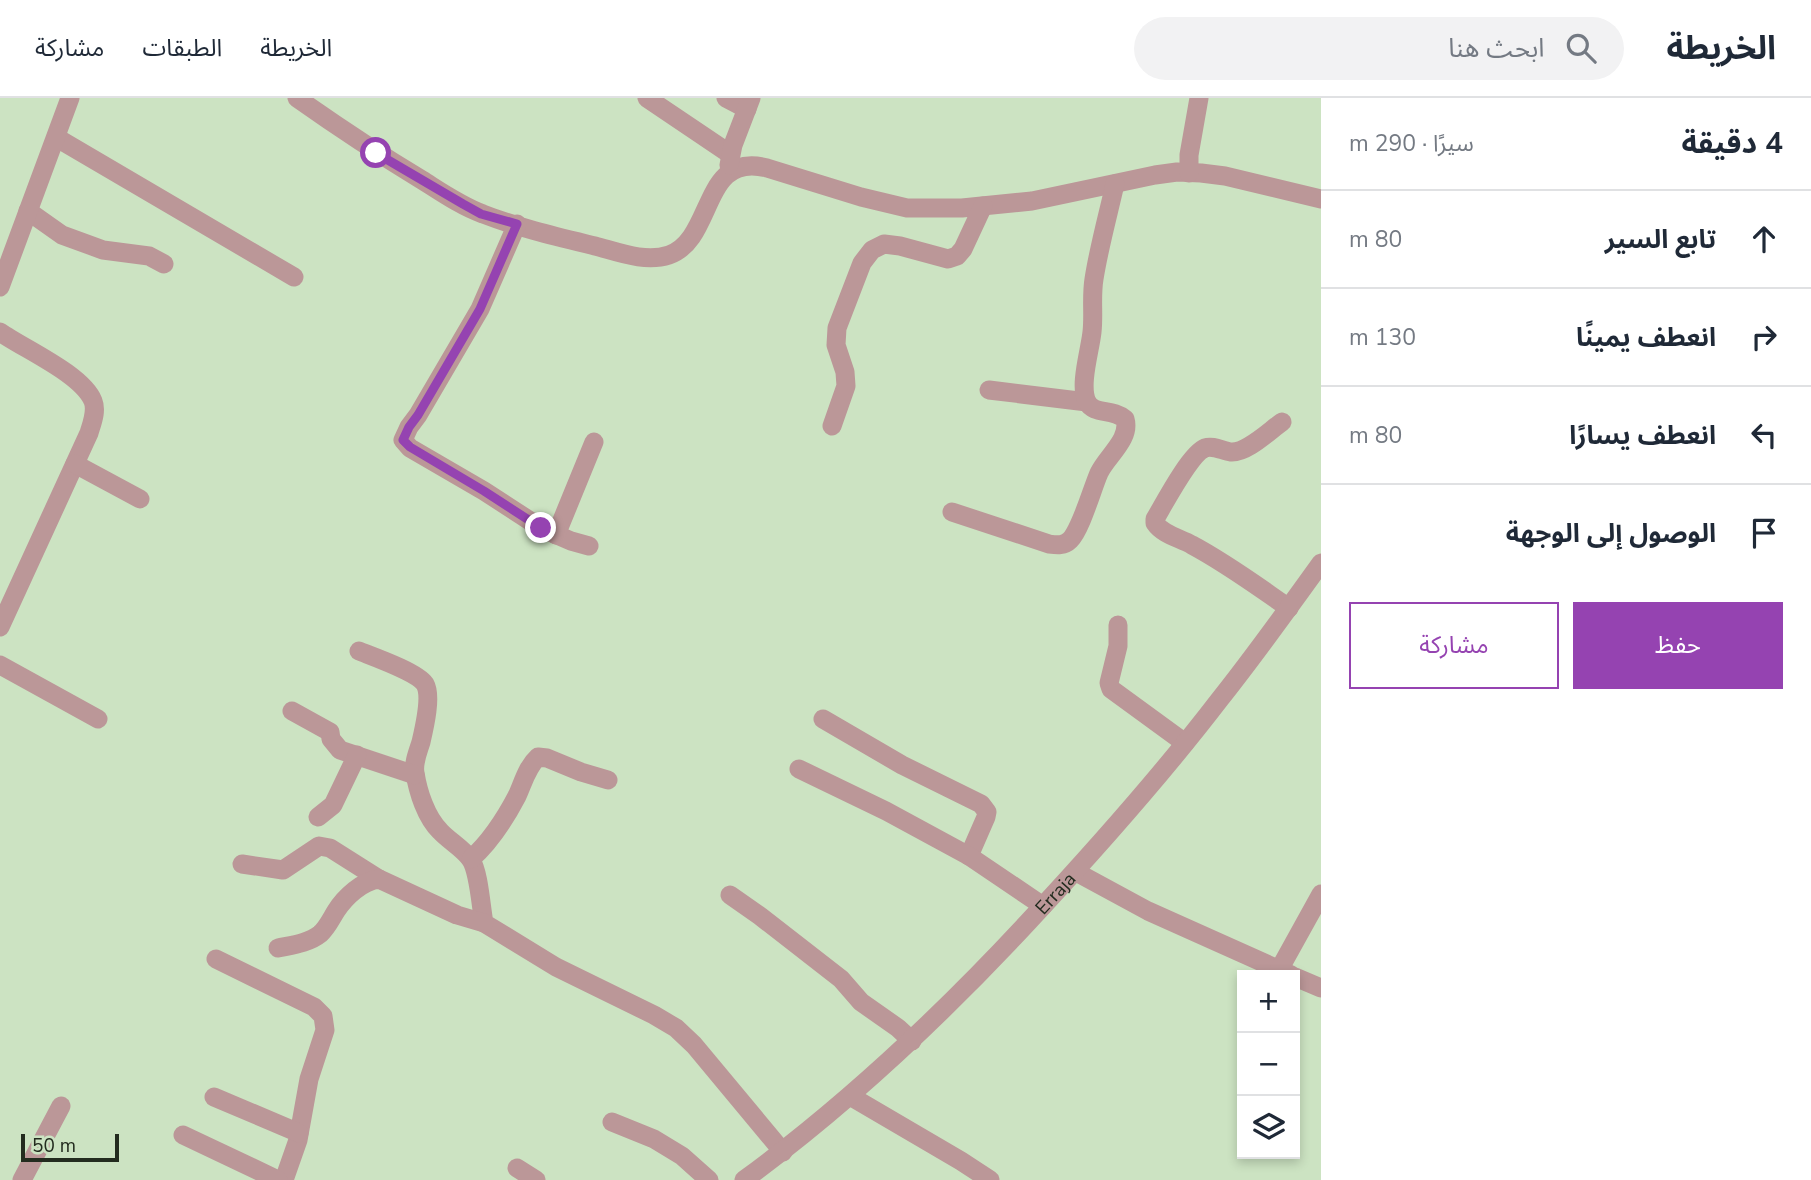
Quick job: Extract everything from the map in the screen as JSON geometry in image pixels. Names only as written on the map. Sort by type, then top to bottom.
[{"type":"street","points":[[0,287],[70,98]]},
{"type":"street","points":[[297,98],[376,153],[481,214],[639,257],[668,256],[677,251],[689,238],[719,184],[749,103],[726,98]]},
{"type":"street","points":[[647,98],[729,163],[756,165],[907,208],[932,209],[1032,201],[1155,175],[1189,173],[1225,176],[1321,199]]},
{"type":"street","points":[[1189,173],[1189,155],[1199,98]]},
{"type":"street","points":[[57,138],[294,277]]},
{"type":"street","points":[[952,512],[1049,544],[1066,543],[1072,538],[1100,472],[1124,436],[1125,419],[1115,413],[1095,410],[1087,402],[1085,395],[1094,279],[1115,184]]},
{"type":"street","points":[[832,426],[846,386],[845,372],[836,345],[836,328],[866,256],[877,246],[891,244],[943,258],[953,258],[963,250],[983,206]]},
{"type":"street","points":[[28,211],[62,235],[103,250],[149,256],[164,264]]},
{"type":"street","points":[[517,224],[480,309],[403,440],[410,447],[541,528],[589,546]]},
{"type":"street","points":[[0,332],[78,381],[93,401],[95,409],[89,433],[0,627]]},
{"type":"street","points":[[989,390],[1087,402]]},
{"type":"street","points":[[1282,422],[1239,452],[1211,447],[1201,450],[1191,461],[1155,523],[1161,530],[1234,570],[1289,608]]},
{"type":"street","points":[[556,535],[594,442]]},
{"type":"street","points":[[75,464],[140,499]]},
{"type":"street","name":"Erraja","points":[[744,1180],[850,1097],[912,1041],[1076,872],[1220,700],[1321,563]]},
{"type":"street","points":[[1118,625],[1118,646],[1109,682],[1111,689],[1185,743]]},
{"type":"street","points":[[359,651],[409,672],[423,681],[427,688],[427,705],[414,766],[415,775],[432,822],[471,859],[484,923]]},
{"type":"street","points":[[0,665],[98,719]]},
{"type":"street","points":[[292,711],[330,732],[331,739],[340,750],[415,775]]},
{"type":"street","points":[[822,719],[902,765],[981,804],[987,812],[986,817],[969,856]]},
{"type":"street","points":[[318,817],[333,805],[357,755]]},
{"type":"street","points":[[471,859],[501,823],[531,764],[538,757],[608,780]]},
{"type":"street","points":[[799,769],[886,811],[969,856],[1043,906]]},
{"type":"street","points":[[242,864],[283,870],[319,846],[330,848],[379,879],[457,915],[484,923],[556,967],[676,1028],[694,1045],[782,1152]]},
{"type":"street","points":[[1076,872],[1148,911],[1279,970]]},
{"type":"street","points":[[278,948],[319,935],[345,901],[365,883],[379,879]]},
{"type":"street","points":[[1290,970],[1321,894]]},
{"type":"street","points":[[730,895],[841,979],[862,1002],[912,1041]]},
{"type":"street","points":[[216,959],[314,1007],[323,1016],[325,1030],[309,1079],[299,1133],[284,1180]]},
{"type":"street","points":[[1300,979],[1321,988]]},
{"type":"street","points":[[214,1097],[299,1133]]},
{"type":"street","points":[[850,1097],[990,1180]]},
{"type":"street","points":[[22,1180],[61,1105]]},
{"type":"street","points":[[612,1122],[654,1139],[682,1156],[709,1180]]},
{"type":"street","points":[[183,1135],[278,1180]]},
{"type":"street","points":[[517,1168],[536,1180]]},
{"type":"route","points":[[376,153],[481,214],[517,224],[480,309],[403,440],[405,444],[541,528]]}]
